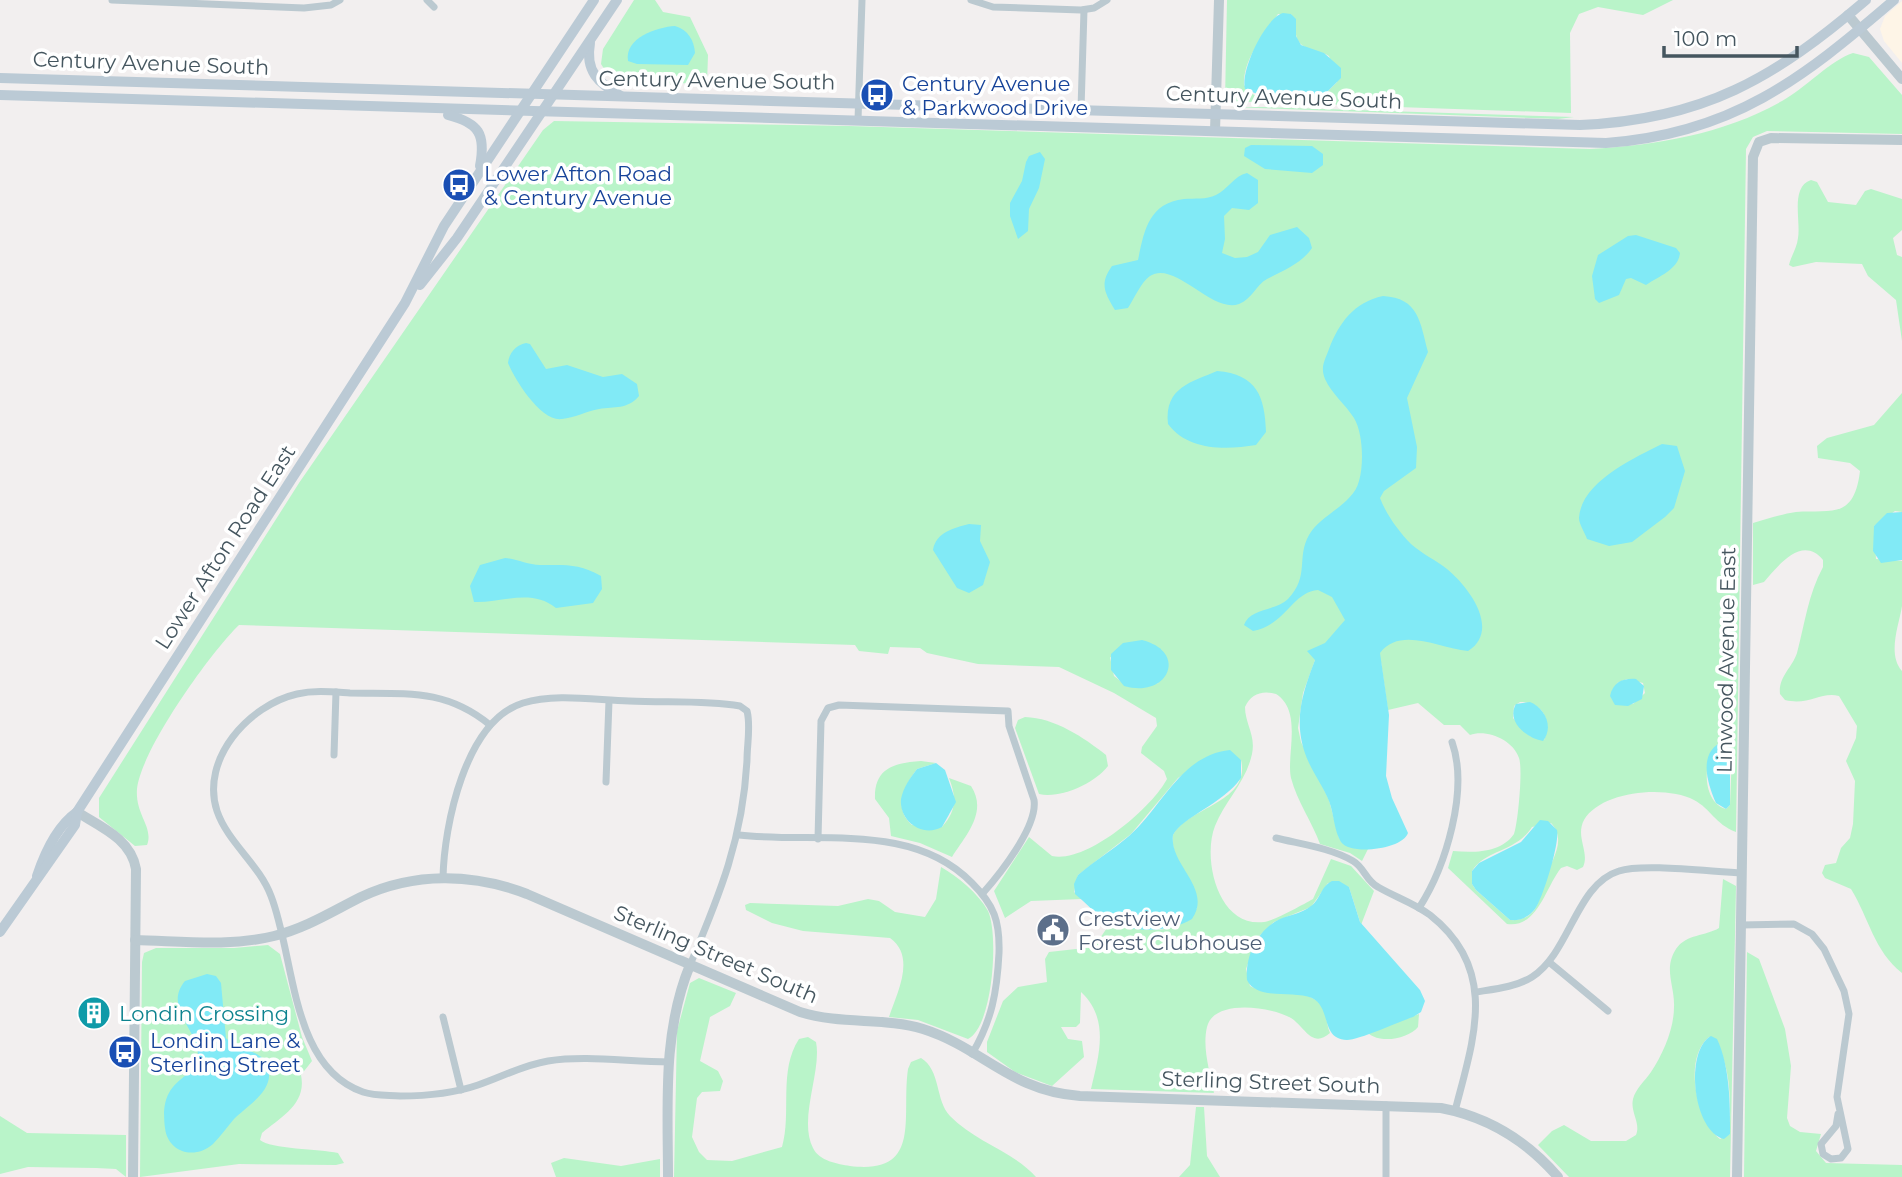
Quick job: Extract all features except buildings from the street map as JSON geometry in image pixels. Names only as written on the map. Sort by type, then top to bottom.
[{"type":"main road","name":"Lower Afton Road East","points":[[405,303],[444,226],[594,0]]},
{"type":"main road","name":"Lower Afton Road East","points":[[0,932],[37,876],[43,857],[66,820],[77,812],[405,303],[457,238],[617,0]]},
{"type":"main road","name":"Century Avenue South","points":[[0,78],[1572,125],[1631,121],[1691,108],[1741,88],[1790,61],[1866,0]]},
{"type":"main road","name":"Century Avenue South","points":[[0,95],[1572,143],[1638,139],[1694,127],[1763,100],[1811,70],[1894,0]]},
{"type":"main road","points":[[592,37],[589,56],[591,71],[603,85],[623,97]]},
{"type":"main road","points":[[428,109],[464,119],[474,125],[484,148],[479,172]]},
{"type":"street","points":[[112,0],[318,7],[340,0]]},
{"type":"street","points":[[427,0],[434,7]]},
{"type":"street","points":[[858,120],[862,0]]},
{"type":"street","points":[[971,0],[993,7],[1084,10],[1107,0]]},
{"type":"street","points":[[1215,131],[1219,0]]},
{"type":"street","points":[[1081,109],[1084,10]]},
{"type":"street","points":[[1848,15],[1902,79]]},
{"type":"street","name":"Linwood Avenue East","points":[[1737,1177],[1752,169],[1758,144],[1771,138],[1902,140]]},
{"type":"street","points":[[334,755],[336,692]]},
{"type":"street","points":[[489,725],[462,705],[438,696],[300,693],[262,709],[236,735],[215,772],[214,796],[219,816],[264,882],[282,934],[310,1042],[319,1060],[333,1074],[358,1090],[375,1094],[431,1096],[461,1090],[520,1068],[552,1061],[669,1062]]},
{"type":"street","points":[[443,878],[446,836],[454,802],[489,725],[512,707],[533,700],[731,705],[745,709],[748,723],[746,779],[739,835],[723,888],[690,965],[673,1015],[669,1062],[668,1177]]},
{"type":"street","points":[[606,782],[609,701]]},
{"type":"street","points":[[818,839],[821,723],[828,708],[842,705],[1008,710],[1009,726],[1033,796],[1035,812],[1003,869],[983,893]]},
{"type":"street","points":[[1419,908],[1438,875],[1447,845],[1459,775],[1451,742]]},
{"type":"street","points":[[77,812],[117,838],[131,852],[136,872],[133,1177]]},
{"type":"street","points":[[739,835],[887,841],[913,847],[956,869],[983,893],[995,910],[999,926],[998,988],[989,1021],[972,1054]]},
{"type":"street","points":[[1276,838],[1350,859],[1374,885],[1419,908],[1454,940],[1467,962],[1476,992],[1475,1032],[1455,1111]]},
{"type":"street","points":[[1476,992],[1521,982],[1549,962],[1595,887],[1612,873],[1632,869],[1742,873]]},
{"type":"street","name":"Sterling Street South","points":[[135,940],[240,941],[282,934],[319,921],[379,890],[413,881],[443,878],[482,881],[512,889],[800,1012],[838,1021],[917,1028],[972,1054],[1018,1082],[1060,1094],[1386,1105],[1455,1111],[1489,1123],[1514,1137],[1558,1177]]},
{"type":"street","points":[[1741,925],[1779,922],[1797,925],[1812,934],[1824,948],[1844,991],[1849,1014],[1848,1034],[1838,1081],[1836,1126],[1824,1138],[1821,1147],[1825,1156],[1833,1160],[1841,1158],[1848,1149],[1838,1114]]},
{"type":"street","points":[[1549,962],[1608,1011]]},
{"type":"street","points":[[443,1017],[461,1090]]},
{"type":"street","points":[[1386,1105],[1386,1177]]},
{"type":"shaded area","points":[[1902,1],[1902,63],[1884,41],[1880,29],[1885,16]]},
{"type":"green space","points":[[634,0],[655,0],[663,12],[690,17],[708,55],[707,84],[634,81],[608,72],[601,64],[603,49]]},
{"type":"green space","points":[[1227,0],[1673,0],[1643,15],[1598,7],[1579,14],[1570,33],[1571,113],[1225,101]],"holes":[[[1278,14],[1291,14],[1299,42],[1308,49],[1329,56],[1337,82],[1325,94],[1254,95],[1244,85],[1251,57]]]},
{"type":"green space","points":[[1853,53],[1869,57],[1902,95],[1902,134],[1767,131],[1753,137],[1746,149],[1736,832],[1723,825],[1700,804],[1682,795],[1651,792],[1619,797],[1604,803],[1592,810],[1582,826],[1585,856],[1583,867],[1577,870],[1567,866],[1561,868],[1533,913],[1518,924],[1507,924],[1448,868],[1453,851],[1478,852],[1495,848],[1514,834],[1520,784],[1520,764],[1516,752],[1505,741],[1491,735],[1470,735],[1460,725],[1444,725],[1418,703],[1388,710],[1381,662],[1315,660],[1303,693],[1298,728],[1301,742],[1329,800],[1339,838],[1349,847],[1368,849],[1362,861],[1350,853],[1320,844],[1291,778],[1292,734],[1289,711],[1276,694],[1262,693],[1250,699],[1245,707],[1253,741],[1252,754],[1245,774],[1215,826],[1211,840],[1217,889],[1235,914],[1248,921],[1264,922],[1313,899],[1331,859],[1351,866],[1374,891],[1361,925],[1349,887],[1328,883],[1311,907],[1274,922],[1257,938],[1246,969],[1250,986],[1307,996],[1315,1000],[1324,1009],[1330,1033],[1318,1039],[1313,1038],[1291,1018],[1258,1008],[1220,1012],[1212,1018],[1207,1027],[1205,1043],[1214,1093],[1091,1089],[1099,1050],[1099,1026],[1096,1014],[1081,992],[1080,1023],[1076,1027],[1061,1027],[1068,1039],[1082,1041],[1084,1057],[1052,1086],[1015,1072],[987,1052],[987,1042],[1003,1001],[1018,987],[1047,982],[1045,959],[1049,952],[1094,947],[1111,922],[1146,929],[1172,927],[1184,921],[1197,908],[1194,889],[1175,854],[1173,835],[1191,818],[1228,795],[1237,786],[1242,774],[1241,760],[1216,753],[1178,778],[1131,834],[1078,875],[1074,892],[1082,899],[1031,901],[1005,918],[994,891],[1029,837],[1052,856],[1066,856],[1082,851],[1099,843],[1133,818],[1167,779],[1164,771],[1141,753],[1142,747],[1157,726],[1156,718],[1114,693],[1059,667],[978,664],[927,653],[920,648],[890,647],[888,654],[859,651],[855,645],[239,625],[211,657],[163,727],[141,772],[137,798],[148,832],[147,845],[135,846],[99,817],[99,798],[299,483],[543,130],[554,121],[849,126],[1590,149],[1664,141],[1737,122],[1782,101]],"holes":[[[1110,657],[1159,683],[1128,687],[1114,676]],[[1627,679],[1643,683],[1645,693],[1633,704],[1615,705],[1617,683]],[[1520,702],[1535,705],[1540,709],[1547,726],[1544,740],[1530,736],[1513,718],[1514,706]],[[1722,742],[1732,753],[1730,805],[1726,809],[1718,805],[1708,788],[1707,767],[1710,757]],[[1551,823],[1556,829],[1558,843],[1535,909],[1524,918],[1510,920],[1476,890],[1472,884],[1472,871],[1485,858],[1509,847],[1532,827]]]},
{"type":"green space","points":[[1230,107],[1263,107],[1574,117],[1558,119]]},
{"type":"green space","points":[[1811,180],[1817,182],[1828,202],[1856,205],[1865,191],[1871,189],[1902,199],[1902,230],[1893,238],[1897,255],[1902,257],[1902,341],[1896,300],[1868,276],[1862,264],[1816,262],[1793,267],[1789,265],[1799,231],[1798,197],[1805,184]]},
{"type":"green space","points":[[1902,393],[1902,512],[1895,511],[1874,526],[1876,559],[1902,561],[1902,606],[1895,656],[1902,671],[1902,973],[1878,944],[1851,889],[1825,878],[1822,873],[1825,865],[1836,863],[1841,848],[1850,838],[1855,781],[1846,761],[1856,738],[1857,726],[1839,696],[1826,695],[1793,701],[1785,700],[1780,694],[1783,678],[1797,653],[1823,560],[1807,550],[1799,552],[1783,562],[1764,582],[1753,585],[1753,523],[1796,512],[1830,511],[1846,505],[1857,487],[1860,471],[1850,463],[1818,458],[1817,446],[1827,438],[1874,425]]},
{"type":"green space","points":[[1025,717],[1047,721],[1078,735],[1106,755],[1108,766],[1095,778],[1077,788],[1057,794],[1039,794],[1015,728],[1018,720]]},
{"type":"green space","points":[[902,763],[936,763],[917,769],[902,797],[903,812],[912,825],[942,827],[947,821],[954,804],[949,778],[971,786],[976,796],[973,823],[952,857],[920,843],[891,836],[889,818],[875,799],[878,780],[888,769]]},
{"type":"green space","points":[[941,867],[979,898],[988,911],[991,923],[992,979],[983,1017],[976,1031],[968,1039],[918,1020],[889,1017],[900,987],[903,966],[898,946],[890,938],[803,931],[772,923],[746,910],[745,905],[750,903],[838,906],[868,899],[879,901],[895,912],[925,917],[936,899]]},
{"type":"green space","points":[[1723,879],[1736,886],[1730,1177],[1569,1177],[1538,1145],[1552,1131],[1564,1125],[1591,1141],[1626,1141],[1636,1135],[1633,1099],[1660,1057],[1674,1015],[1670,971],[1672,956],[1685,941],[1719,928]],"holes":[[[1709,1037],[1717,1046],[1726,1069],[1730,1095],[1730,1134],[1720,1139],[1704,1118],[1699,1104],[1695,1073],[1696,1059]]]},
{"type":"green space","points":[[268,945],[280,954],[302,1037],[312,1061],[301,1075],[302,1085],[296,1102],[262,1133],[260,1140],[284,1147],[338,1153],[344,1163],[239,1164],[140,1177],[144,953],[156,948]]},
{"type":"green space","points":[[1747,952],[1759,959],[1785,1029],[1791,1066],[1787,1118],[1790,1126],[1800,1132],[1821,1134],[1816,1151],[1826,1163],[1902,1165],[1902,1177],[1744,1177]]},
{"type":"green space","points":[[699,978],[736,993],[730,1006],[710,1017],[700,1061],[718,1071],[723,1081],[720,1091],[702,1092],[697,1098],[692,1137],[699,1152],[707,1160],[732,1161],[782,1147],[789,1065],[799,1039],[808,1037],[816,1042],[817,1054],[809,1109],[809,1136],[813,1148],[824,1159],[850,1166],[873,1166],[889,1161],[899,1152],[906,1123],[908,1069],[911,1062],[921,1058],[932,1070],[942,1102],[950,1116],[971,1133],[1016,1160],[1036,1177],[674,1177],[677,1031],[690,983]]},
{"type":"green space","points":[[1419,1014],[1418,1027],[1408,1035],[1386,1039],[1368,1033]]},
{"type":"green space","points":[[1196,1107],[1204,1107],[1207,1156],[1220,1177],[1179,1177],[1190,1165]]},
{"type":"green space","points":[[0,1116],[27,1133],[126,1135],[126,1177],[116,1169],[96,1168],[28,1167],[0,1174]]},
{"type":"green space","points":[[564,1158],[621,1166],[660,1159],[660,1177],[556,1177],[551,1163]]},
{"type":"water","points":[[1283,13],[1291,14],[1296,19],[1296,36],[1301,45],[1324,53],[1341,68],[1341,78],[1325,94],[1262,96],[1245,89],[1246,70],[1256,45],[1269,24]]},
{"type":"water","points":[[675,26],[690,36],[693,44],[695,53],[688,65],[637,64],[628,61],[628,53],[636,40],[651,31]]},
{"type":"water","points":[[1251,145],[1312,146],[1323,154],[1323,165],[1312,173],[1265,169],[1244,156],[1245,148]]},
{"type":"water","points":[[1040,152],[1045,159],[1039,188],[1029,209],[1028,231],[1018,239],[1010,216],[1010,203],[1022,181],[1029,156]]},
{"type":"water","points":[[1247,173],[1258,180],[1258,203],[1249,210],[1232,208],[1224,216],[1225,239],[1222,253],[1235,258],[1247,257],[1258,252],[1270,235],[1297,227],[1309,238],[1312,248],[1308,253],[1292,266],[1263,282],[1239,304],[1217,302],[1182,280],[1160,273],[1147,279],[1128,308],[1115,310],[1105,288],[1108,272],[1112,266],[1138,260],[1146,229],[1155,213],[1172,202],[1216,195]]},
{"type":"water","points":[[1636,235],[1676,248],[1680,253],[1676,264],[1646,285],[1631,278],[1626,279],[1619,295],[1599,303],[1595,299],[1592,276],[1598,255],[1628,236]]},
{"type":"water","points":[[1383,296],[1404,301],[1411,307],[1420,322],[1428,352],[1407,398],[1417,447],[1416,468],[1384,491],[1380,498],[1393,522],[1411,544],[1447,569],[1464,586],[1478,609],[1482,632],[1468,651],[1409,640],[1388,645],[1380,653],[1389,715],[1386,776],[1392,798],[1408,833],[1404,839],[1387,847],[1365,850],[1355,849],[1341,842],[1329,801],[1309,763],[1301,736],[1302,699],[1315,660],[1307,651],[1325,643],[1345,620],[1332,597],[1318,590],[1302,596],[1264,628],[1253,631],[1244,625],[1252,615],[1283,603],[1295,591],[1309,535],[1356,489],[1362,466],[1357,424],[1328,384],[1323,367],[1343,322],[1364,303]]},
{"type":"water","points":[[526,343],[530,344],[546,369],[567,365],[603,377],[622,374],[637,384],[639,396],[625,405],[562,419],[554,418],[530,398],[508,363],[514,350]]},
{"type":"water","points":[[1217,371],[1231,373],[1250,382],[1261,398],[1266,432],[1256,445],[1220,448],[1197,444],[1176,433],[1168,424],[1170,402],[1175,394],[1189,383]]},
{"type":"water","points":[[1662,444],[1677,446],[1685,471],[1674,508],[1632,542],[1609,546],[1587,539],[1579,518],[1589,493],[1611,473]]},
{"type":"water","points":[[1902,512],[1902,560],[1881,563],[1873,551],[1874,526],[1887,513]]},
{"type":"water","points":[[969,524],[981,525],[980,541],[990,562],[983,585],[969,593],[957,588],[933,550],[942,535]]},
{"type":"water","points":[[505,558],[536,565],[586,569],[601,576],[602,589],[593,603],[556,608],[546,602],[527,598],[474,602],[470,586],[480,565]]},
{"type":"water","points":[[1142,640],[1157,646],[1165,654],[1169,663],[1167,672],[1152,686],[1124,686],[1111,670],[1111,654],[1123,643]]},
{"type":"water","points":[[1627,679],[1636,679],[1644,686],[1642,699],[1628,706],[1615,705],[1610,696],[1616,684]]},
{"type":"water","points":[[1530,702],[1544,713],[1548,724],[1543,741],[1519,728],[1514,717],[1516,704]]},
{"type":"water","points":[[1725,741],[1730,744],[1730,805],[1726,809],[1716,803],[1707,768],[1707,759],[1711,752],[1716,745]]},
{"type":"water","points":[[1230,750],[1241,760],[1241,778],[1224,795],[1185,822],[1173,835],[1177,856],[1197,897],[1197,908],[1192,919],[1161,929],[1125,927],[1105,920],[1075,894],[1074,884],[1078,875],[1129,836],[1185,772],[1198,761]]},
{"type":"water","points":[[936,763],[945,770],[956,802],[942,827],[934,830],[920,829],[904,814],[901,799],[905,787],[917,769]]},
{"type":"water","points":[[1540,820],[1548,821],[1557,830],[1550,870],[1535,909],[1524,918],[1510,920],[1476,890],[1472,884],[1472,871],[1479,863],[1521,842]]},
{"type":"water","points":[[1332,881],[1339,881],[1349,887],[1360,922],[1420,990],[1425,1001],[1421,1012],[1413,1017],[1347,1040],[1333,1034],[1322,1009],[1312,998],[1259,991],[1247,980],[1250,953],[1265,930],[1280,919],[1311,906],[1325,886]]},
{"type":"water","points":[[207,974],[216,976],[221,983],[226,1038],[262,1058],[269,1072],[265,1088],[254,1102],[234,1119],[213,1144],[191,1153],[177,1148],[167,1137],[164,1110],[172,1088],[196,1064],[198,1055],[197,1046],[179,1009],[179,991],[185,981]]},
{"type":"water","points":[[1711,1036],[1717,1039],[1725,1061],[1730,1134],[1724,1139],[1713,1133],[1705,1122],[1696,1090],[1697,1057],[1703,1044]]},
{"type":"place","name":"Century Avenue & Parkwood Drive","points":[[877,95]]},
{"type":"place","name":"Lower Afton Road & Century Avenue","points":[[459,185]]},
{"type":"place","name":"Crestview Forest Clubhouse","points":[[1053,930]]},
{"type":"place","name":"Londin Crossing","points":[[94,1013]]},
{"type":"place","name":"Londin Lane & Sterling Street","points":[[125,1052]]}]
